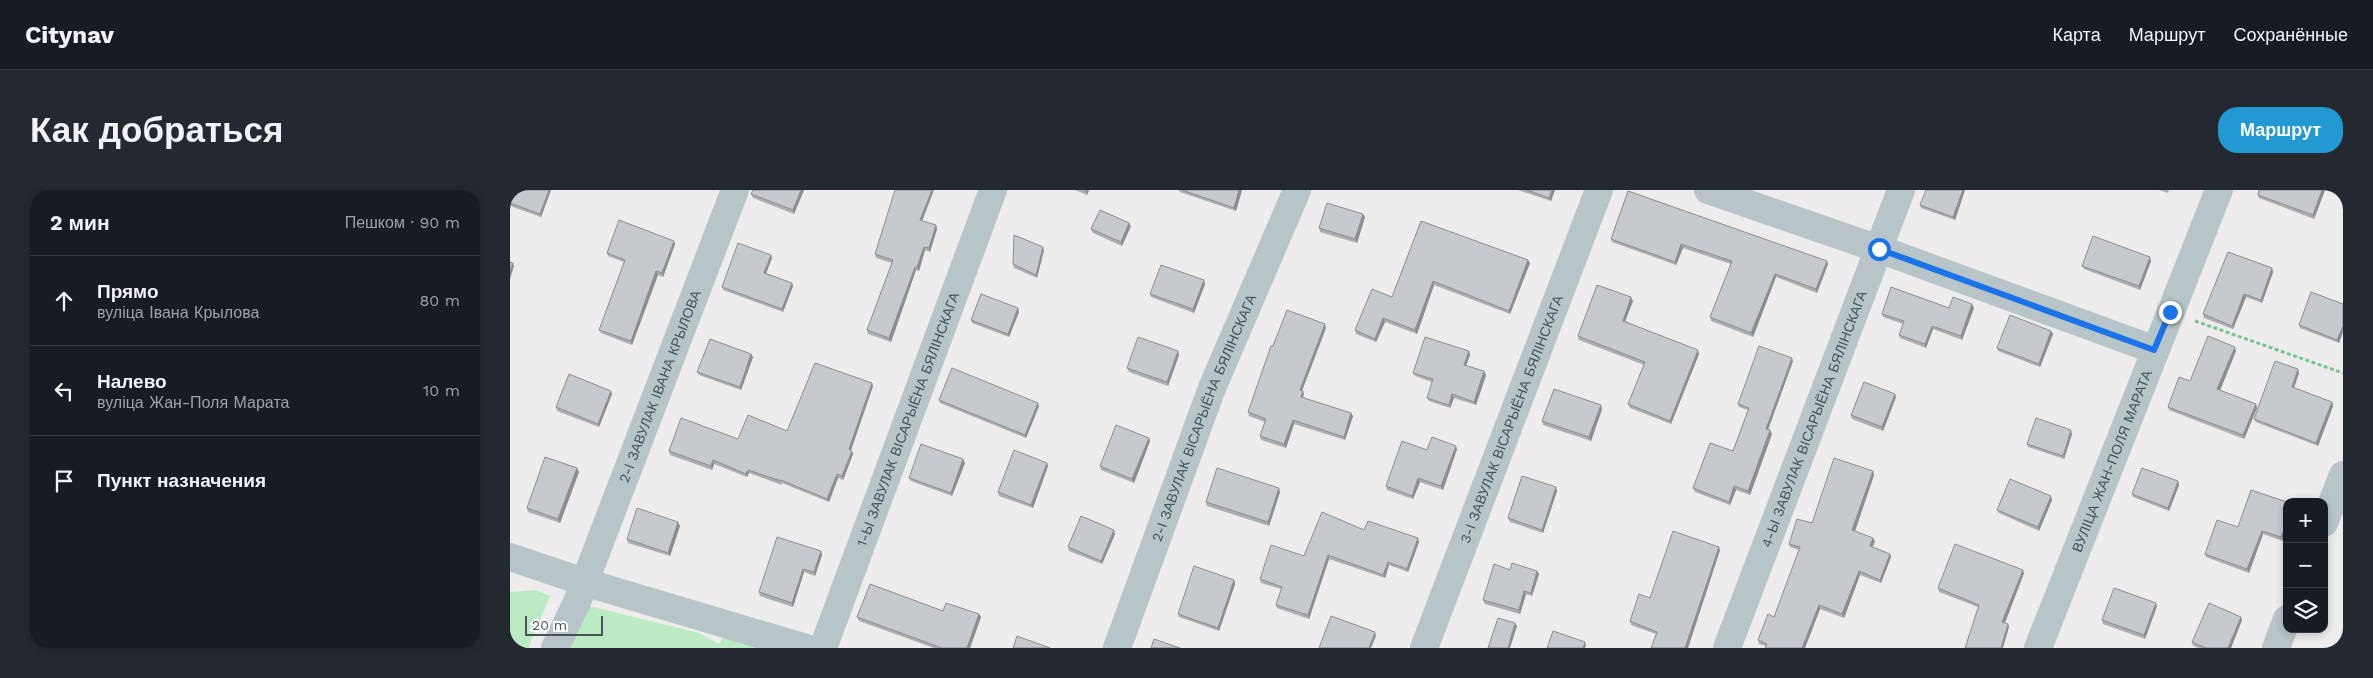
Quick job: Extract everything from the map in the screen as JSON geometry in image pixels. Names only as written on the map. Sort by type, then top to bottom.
[{"type":"street","name":"2-І ЗАВУЛАК ІВАНА КРЫЛОВА","points":[[554,648],[584,582],[735,190]]},
{"type":"street","name":"1-Ы ЗАВУЛАК ВІСАРЫЁНА БЯЛІНСКАГА","points":[[823,648],[993,190]]},
{"type":"street","name":"2-І ЗАВУЛАК ВІСАРЫЁНА БЯЛІНСКАГА","points":[[1117,648],[1212,388],[1297,190]]},
{"type":"street","name":"3-І ЗАВУЛАК ВІСАРЫЁНА БЯЛІНСКАГА","points":[[1424,648],[1599,190]]},
{"type":"street","points":[[1708,190],[1879,249],[2154,350]]},
{"type":"street","name":"4-Ы ЗАВУЛАК ВІСАРЫЁНА БЯЛІНСКАГА","points":[[1727,648],[1901,190]]},
{"type":"street","name":"ВУЛІЦА ЖАН-ПОЛЯ МАРАТА","points":[[2038,648],[2154,350],[2219,190]]},
{"type":"street","points":[[2328,513],[2343,475]]},
{"type":"street","points":[[510,557],[584,582],[806,648]]},
{"type":"street","points":[[2276,648],[2283,630]]},
{"type":"path","points":[[2170,312],[2343,373]]},
{"type":"green space","points":[[536,590],[550,596],[528,648],[510,648],[510,592]]},
{"type":"green space","points":[[589,606],[699,633],[719,644],[724,636],[758,648],[564,648]]},
{"type":"building","points":[[510,190],[549,190],[540,214],[510,203]]},
{"type":"building","points":[[753,190],[801,190],[793,210],[751,194]]},
{"type":"building","points":[[895,190],[932,190],[920,220],[936,225],[929,248],[924,247],[917,267],[915,267],[889,338],[867,330],[893,260],[875,254]]},
{"type":"building","points":[[1182,190],[1239,190],[1234,208]]},
{"type":"building","points":[[1527,190],[1552,190],[1549,198]]},
{"type":"building","points":[[1926,190],[1963,190],[1953,217],[1920,205]]},
{"type":"building","points":[[2259,190],[2322,190],[2313,215],[2258,195]]},
{"type":"building","points":[[1628,191],[1827,261],[1816,289],[1775,274],[1751,333],[1710,317],[1732,261],[1681,244],[1675,262],[1611,239]]},
{"type":"building","points":[[1327,203],[1363,214],[1355,239],[1319,228]]},
{"type":"building","points":[[1100,210],[1129,223],[1121,242],[1091,229]]},
{"type":"building","points":[[619,220],[674,241],[662,273],[656,271],[631,341],[599,330],[625,260],[607,253]]},
{"type":"building","points":[[1421,221],[1528,260],[1509,311],[1433,281],[1415,330],[1383,318],[1375,339],[1355,330],[1372,289],[1392,297]]},
{"type":"building","points":[[1014,235],[1043,247],[1036,275],[1013,264]]},
{"type":"building","points":[[2093,236],[2150,257],[2139,286],[2082,266]]},
{"type":"building","points":[[738,243],[771,255],[764,273],[792,283],[782,309],[722,287]]},
{"type":"building","points":[[2228,252],[2272,268],[2261,300],[2244,294],[2232,326],[2203,314]]},
{"type":"building","points":[[1161,265],[1204,280],[1193,309],[1150,294]]},
{"type":"building","points":[[1597,285],[1631,297],[1623,321],[1698,350],[1670,421],[1628,404],[1645,362],[1578,336]]},
{"type":"building","points":[[1891,287],[1949,308],[1953,297],[1972,304],[1961,336],[1932,326],[1925,344],[1899,335],[1904,321],[1882,314]]},
{"type":"building","points":[[2311,292],[2343,304],[2343,326],[2337,340],[2299,325]]},
{"type":"building","points":[[981,294],[1018,308],[1008,334],[971,320]]},
{"type":"building","points":[[1287,310],[1325,324],[1300,390],[1303,391],[1301,397],[1351,413],[1344,437],[1293,420],[1284,444],[1260,436],[1266,419],[1248,412],[1271,346],[1273,346]]},
{"type":"building","points":[[2010,315],[2051,331],[2039,364],[1997,348]]},
{"type":"building","points":[[2208,336],[2235,347],[2217,389],[2256,404],[2243,435],[2168,407],[2179,377],[2190,381]]},
{"type":"building","points":[[1138,337],[1178,351],[1167,382],[1127,368]]},
{"type":"building","points":[[1425,337],[1469,351],[1464,365],[1484,371],[1474,402],[1452,394],[1449,405],[1427,398],[1433,379],[1413,373]]},
{"type":"building","points":[[710,339],[751,354],[740,387],[697,372]]},
{"type":"building","points":[[1759,346],[1792,358],[1766,429],[1770,430],[1748,491],[1734,486],[1729,502],[1693,488],[1710,443],[1733,451],[1749,408],[1738,404]]},
{"type":"building","points":[[2275,361],[2298,369],[2292,387],[2332,402],[2316,443],[2254,419]]},
{"type":"building","points":[[815,363],[872,383],[849,449],[852,451],[842,476],[837,474],[827,499],[781,480],[748,470],[746,474],[713,460],[711,466],[669,451],[681,418],[738,439],[748,415],[787,431]]},
{"type":"building","points":[[952,368],[1038,403],[1025,435],[939,400]]},
{"type":"building","points":[[569,374],[611,391],[598,424],[556,407]]},
{"type":"building","points":[[1864,382],[1895,394],[1882,427],[1851,415]]},
{"type":"building","points":[[1554,389],[1601,405],[1589,437],[1542,421]]},
{"type":"building","points":[[2036,418],[2071,430],[2063,456],[2027,444]]},
{"type":"building","points":[[1116,425],[1149,438],[1132,479],[1100,466]]},
{"type":"building","points":[[1432,437],[1456,446],[1441,486],[1418,478],[1412,496],[1386,486],[1402,441],[1427,450]]},
{"type":"building","points":[[921,444],[963,459],[951,493],[909,478]]},
{"type":"building","points":[[1014,450],[1047,463],[1031,505],[998,492]]},
{"type":"building","points":[[545,457],[577,468],[558,519],[527,508]]},
{"type":"building","points":[[1834,458],[1873,471],[1852,530],[1873,538],[1870,546],[1890,554],[1880,580],[1859,571],[1842,614],[1819,605],[1802,648],[1765,648],[1767,644],[1758,640],[1768,614],[1774,617],[1800,547],[1789,544],[1797,519],[1812,523]]},
{"type":"building","points":[[1217,468],[1279,488],[1268,522],[1206,502]]},
{"type":"building","points":[[2142,468],[2178,481],[2168,508],[2132,494]]},
{"type":"building","points":[[1522,476],[1556,487],[1542,530],[1508,518]]},
{"type":"building","points":[[2010,479],[2051,496],[2038,527],[1997,510]]},
{"type":"building","points":[[2251,490],[2283,501],[2283,532],[2281,537],[2262,531],[2247,569],[2205,554],[2217,520],[2238,527]]},
{"type":"building","points":[[637,508],[678,522],[668,553],[627,539]]},
{"type":"building","points":[[1322,512],[1364,530],[1368,521],[1418,538],[1407,569],[1388,562],[1383,575],[1328,555],[1308,615],[1276,605],[1282,587],[1260,579],[1271,545],[1304,556]]},
{"type":"building","points":[[1081,516],[1114,530],[1101,561],[1068,547]]},
{"type":"building","points":[[1673,531],[1719,547],[1685,648],[1651,648],[1657,632],[1630,621],[1639,594],[1650,598]]},
{"type":"building","points":[[777,537],[821,551],[814,572],[803,569],[792,603],[759,592]]},
{"type":"building","points":[[1955,544],[2023,570],[2002,622],[2008,624],[2001,648],[1965,648],[1979,605],[1938,588]]},
{"type":"building","points":[[1512,563],[1537,571],[1531,593],[1524,591],[1519,610],[1483,600],[1494,564],[1510,570]]},
{"type":"building","points":[[1194,566],[1234,580],[1218,628],[1178,614]]},
{"type":"building","points":[[870,584],[943,611],[946,603],[979,614],[967,648],[942,648],[857,617]]},
{"type":"building","points":[[2114,588],[2156,603],[2144,635],[2102,620]]},
{"type":"building","points":[[2209,603],[2241,617],[2228,648],[2206,648],[2192,642]]},
{"type":"building","points":[[1331,616],[1375,632],[1369,648],[1319,648]]},
{"type":"building","points":[[1498,618],[1515,623],[1508,648],[1488,648]]},
{"type":"building","points":[[1553,631],[1585,642],[1583,648],[1547,648]]},
{"type":"building","points":[[1017,636],[1050,648],[1013,648]]},
{"type":"building","points":[[1154,639],[1180,648],[1151,648]]},
{"type":"route","points":[[1879,249],[2154,350],[2170,312]]}]
